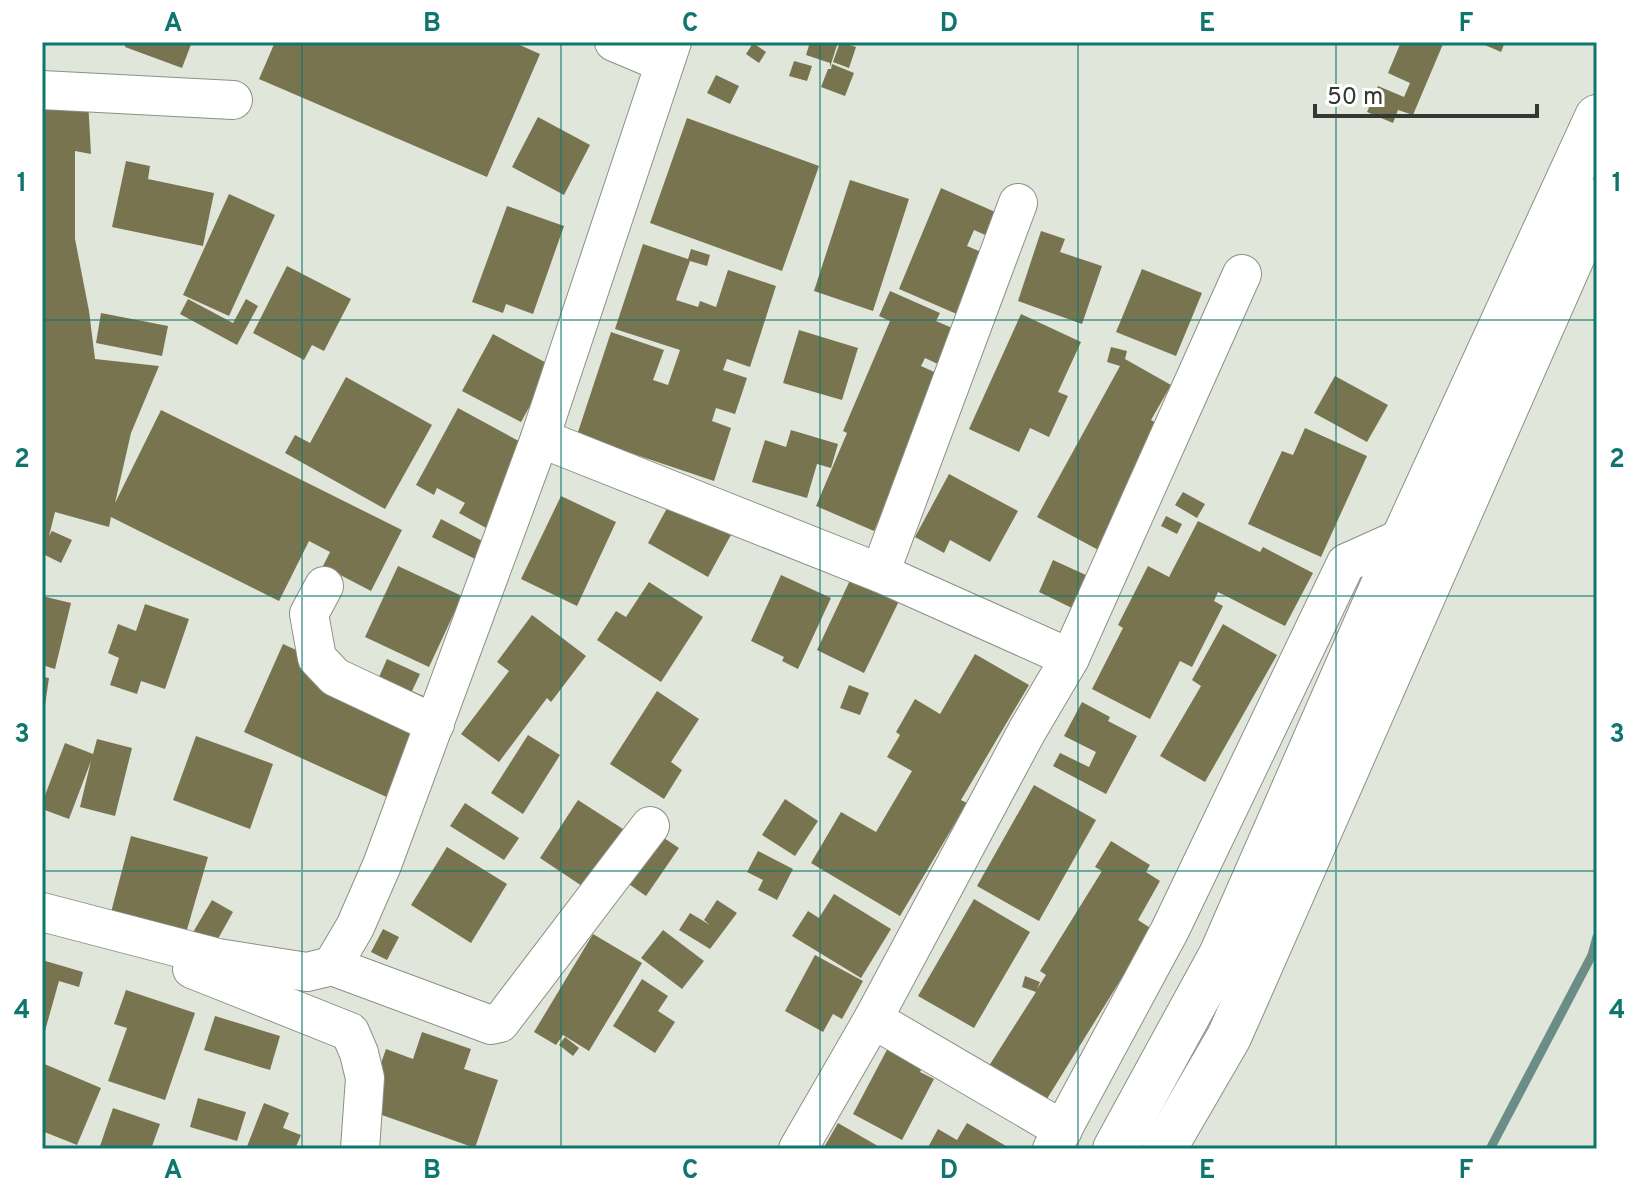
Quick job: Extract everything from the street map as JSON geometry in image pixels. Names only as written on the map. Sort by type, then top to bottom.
[{"type":"highway","points":[[1115,1149],[1221,955],[1404,537],[1597,117]]},
{"type":"highway","points":[[1164,1149],[1229,1037],[1597,201]]},
{"type":"street","points":[[332,966],[355,927],[382,865],[435,724],[540,438],[668,52],[614,42]]},
{"type":"street","points":[[42,90],[233,100]]},
{"type":"street","points":[[880,573],[1018,203]]},
{"type":"street","points":[[798,1149],[873,1019],[1027,731],[1070,658],[1242,274]]},
{"type":"street","points":[[540,438],[880,573],[1070,658]]},
{"type":"street","points":[[873,1019],[1058,1140],[1170,930],[1346,563],[1404,537]]},
{"type":"street","points":[[324,586],[309,614],[317,658],[335,677],[435,724]]},
{"type":"street","points":[[42,912],[218,958],[307,972],[332,966],[491,1025],[500,1023],[650,826]]},
{"type":"street","points":[[113,931],[200,973],[350,1032],[365,1078],[360,1149]]},
{"type":"building","points":[[126,42],[192,42],[182,68],[125,47]]},
{"type":"building","points":[[275,42],[513,42],[540,54],[487,177],[259,79]]},
{"type":"building","points":[[810,42],[838,42],[830,67],[830,63],[806,55]]},
{"type":"building","points":[[840,42],[856,47],[849,68],[833,62]]},
{"type":"building","points":[[1401,42],[1443,44],[1413,115],[1398,110],[1393,123],[1367,112],[1378,86],[1404,97],[1410,83],[1388,73]]},
{"type":"building","points":[[1478,42],[1505,42],[1501,52]]},
{"type":"building","points":[[753,43],[766,52],[759,63],[746,54]]},
{"type":"building","points":[[794,61],[812,66],[807,81],[789,76]]},
{"type":"building","points":[[832,64],[854,73],[845,96],[821,87]]},
{"type":"building","points":[[716,75],[739,86],[730,104],[707,93]]},
{"type":"building","points":[[42,98],[88,100],[91,154],[75,151],[75,239],[95,359],[159,366],[131,433],[115,503],[161,410],[402,530],[371,591],[323,566],[330,552],[309,541],[279,601],[111,517],[109,527],[55,512],[49,536],[52,531],[72,540],[61,563],[45,555],[42,563]]},
{"type":"building","points":[[538,117],[590,145],[564,195],[512,167]]},
{"type":"building","points":[[687,118],[819,166],[782,271],[650,223]]},
{"type":"building","points":[[126,161],[150,166],[148,179],[214,193],[203,246],[112,227]]},
{"type":"building","points":[[850,180],[909,199],[873,311],[814,291]]},
{"type":"building","points":[[941,188],[1002,215],[992,238],[974,230],[967,246],[986,254],[959,315],[899,289]]},
{"type":"building","points":[[229,194],[275,215],[229,316],[183,295]]},
{"type":"building","points":[[507,206],[564,226],[533,314],[506,304],[503,313],[472,302]]},
{"type":"building","points":[[1041,231],[1065,239],[1060,252],[1102,266],[1082,324],[1018,301]]},
{"type":"building","points":[[643,244],[688,259],[691,249],[710,255],[707,266],[690,261],[676,300],[698,307],[700,301],[716,307],[728,270],[776,286],[750,367],[727,359],[723,370],[747,378],[735,414],[716,408],[712,421],[731,428],[714,481],[577,435],[611,332],[664,350],[653,380],[668,385],[680,350],[615,329]]},
{"type":"building","points":[[287,266],[351,299],[324,351],[312,345],[304,360],[253,333]]},
{"type":"building","points":[[1142,269],[1202,293],[1176,356],[1116,332]]},
{"type":"building","points":[[890,291],[940,313],[936,321],[957,330],[942,366],[925,358],[921,366],[941,375],[874,531],[816,506],[847,433],[843,431],[890,321],[879,316]]},
{"type":"building","points":[[188,299],[233,323],[246,299],[258,306],[237,345],[180,314]]},
{"type":"building","points":[[101,313],[168,326],[162,356],[96,343]]},
{"type":"building","points":[[1021,314],[1081,342],[1058,392],[1068,396],[1049,437],[1030,428],[1019,452],[969,429]]},
{"type":"building","points":[[799,330],[858,348],[842,400],[783,383]]},
{"type":"building","points":[[493,334],[552,366],[521,422],[462,391]]},
{"type":"building","points":[[1111,347],[1127,351],[1125,359],[1171,385],[1151,420],[1160,425],[1123,493],[1134,499],[1104,553],[1037,517],[1120,366],[1107,362]]},
{"type":"building","points":[[1335,376],[1388,405],[1367,442],[1314,413]]},
{"type":"building","points":[[346,377],[432,425],[385,509],[285,453],[295,435],[310,443]]},
{"type":"building","points":[[458,408],[528,446],[488,529],[459,513],[465,503],[437,488],[434,495],[416,485]]},
{"type":"building","points":[[1305,428],[1367,456],[1321,557],[1248,524],[1282,451],[1293,455]]},
{"type":"building","points":[[791,430],[838,444],[831,468],[817,464],[807,498],[752,482],[765,440],[786,447]]},
{"type":"building","points":[[949,474],[1018,511],[990,562],[950,540],[944,553],[915,537]]},
{"type":"building","points":[[1183,492],[1205,504],[1197,518],[1175,505]]},
{"type":"building","points":[[561,496],[616,522],[577,606],[521,579]]},
{"type":"building","points":[[672,499],[732,533],[708,577],[648,543]]},
{"type":"building","points":[[1166,516],[1182,524],[1177,534],[1161,526]]},
{"type":"building","points":[[441,519],[488,544],[479,561],[432,537]]},
{"type":"building","points":[[1198,521],[1260,552],[1263,547],[1313,573],[1285,626],[1218,592],[1214,601],[1223,606],[1192,667],[1180,661],[1150,719],[1092,689],[1123,628],[1118,625],[1148,566],[1169,577]]},
{"type":"building","points":[[1053,560],[1088,576],[1074,609],[1039,592]]},
{"type":"building","points":[[398,566],[462,596],[429,667],[365,637]]},
{"type":"building","points":[[781,575],[831,598],[798,669],[782,661],[784,657],[751,641]]},
{"type":"building","points":[[852,576],[900,599],[864,673],[817,650]]},
{"type":"building","points":[[649,582],[703,617],[661,682],[597,640],[616,611],[626,617]]},
{"type":"building","points":[[42,596],[71,603],[55,669],[42,665]]},
{"type":"building","points":[[145,604],[189,619],[165,689],[141,681],[137,694],[110,685],[119,658],[108,653],[118,624],[136,631]]},
{"type":"building","points":[[532,615],[586,656],[551,702],[547,698],[499,762],[461,734],[509,671],[497,662]]},
{"type":"building","points":[[1223,624],[1277,655],[1205,782],[1160,756],[1201,686],[1192,680]]},
{"type":"building","points":[[283,644],[375,686],[387,659],[420,674],[412,691],[435,701],[391,799],[244,732]]},
{"type":"building","points":[[975,654],[1029,685],[961,800],[967,803],[900,916],[811,863],[841,812],[876,832],[912,771],[887,757],[900,735],[896,732],[915,699],[940,714]]},
{"type":"building","points":[[42,677],[49,678],[44,712],[42,712]]},
{"type":"building","points":[[849,685],[869,693],[860,715],[840,708]]},
{"type":"building","points":[[657,691],[699,719],[671,762],[682,770],[664,799],[610,764]]},
{"type":"building","points":[[1082,702],[1110,717],[1108,721],[1137,736],[1106,794],[1053,766],[1060,753],[1089,767],[1096,752],[1064,736]]},
{"type":"building","points":[[528,735],[560,755],[523,814],[491,793]]},
{"type":"building","points":[[196,736],[273,764],[250,829],[173,800]]},
{"type":"building","points":[[97,739],[132,748],[115,816],[80,807],[91,761],[69,819],[42,809],[65,743],[93,754]]},
{"type":"building","points":[[1034,785],[1096,820],[1039,921],[977,886]]},
{"type":"building","points":[[785,799],[818,821],[795,856],[762,835]]},
{"type":"building","points":[[578,800],[623,829],[585,888],[540,858]]},
{"type":"building","points":[[465,803],[519,838],[504,860],[450,826]]},
{"type":"building","points":[[655,832],[679,848],[646,896],[623,880]]},
{"type":"building","points":[[131,836],[208,857],[184,940],[109,920]]},
{"type":"building","points":[[1111,841],[1150,865],[1146,872],[1160,881],[1138,920],[1152,929],[1037,1115],[980,1080],[1036,992],[1022,987],[1025,976],[1040,982],[1037,989],[1046,975],[1040,971],[1102,871],[1095,867]]},
{"type":"building","points":[[447,847],[507,884],[471,943],[411,905]]},
{"type":"building","points":[[758,851],[793,869],[777,900],[758,890],[763,880],[747,872]]},
{"type":"building","points":[[834,894],[891,929],[861,978],[792,936],[808,911],[819,918]]},
{"type":"building","points":[[974,899],[1030,932],[974,1028],[918,996]]},
{"type":"building","points":[[212,900],[233,912],[214,946],[192,934]]},
{"type":"building","points":[[717,900],[737,913],[710,949],[679,930],[690,913],[710,925],[704,920]]},
{"type":"building","points":[[383,929],[399,937],[387,960],[371,952]]},
{"type":"building","points":[[663,930],[704,961],[682,989],[641,958]]},
{"type":"building","points":[[593,934],[642,963],[589,1051],[563,1035],[556,1045],[534,1032]]},
{"type":"building","points":[[815,955],[863,981],[842,1019],[833,1014],[823,1032],[785,1011]]},
{"type":"building","points":[[42,960],[83,972],[79,987],[59,981],[43,1038]]},
{"type":"building","points":[[642,979],[668,996],[658,1011],[675,1022],[655,1053],[613,1026]]},
{"type":"building","points":[[126,990],[195,1013],[165,1100],[108,1081],[127,1028],[114,1024]]},
{"type":"building","points":[[215,1016],[280,1036],[270,1070],[204,1050]]},
{"type":"building","points":[[422,1032],[471,1049],[464,1069],[498,1080],[475,1148],[365,1109],[386,1049],[413,1059]]},
{"type":"building","points":[[565,1037],[579,1048],[573,1056],[559,1045]]},
{"type":"building","points":[[890,1044],[925,1062],[920,1072],[934,1079],[902,1140],[853,1114]]},
{"type":"building","points":[[42,1063],[101,1088],[77,1145],[42,1131]]},
{"type":"building","points":[[198,1098],[246,1112],[237,1141],[190,1127]]},
{"type":"building","points":[[264,1103],[289,1113],[283,1128],[301,1135],[295,1149],[246,1149]]},
{"type":"building","points":[[113,1108],[160,1124],[151,1149],[99,1149]]},
{"type":"building","points":[[838,1123],[883,1149],[823,1149]]},
{"type":"building","points":[[967,1123],[1011,1149],[927,1149],[938,1129],[957,1140]]},
{"type":"waterway","points":[[1490,1149],[1592,955],[1597,937]]}]
